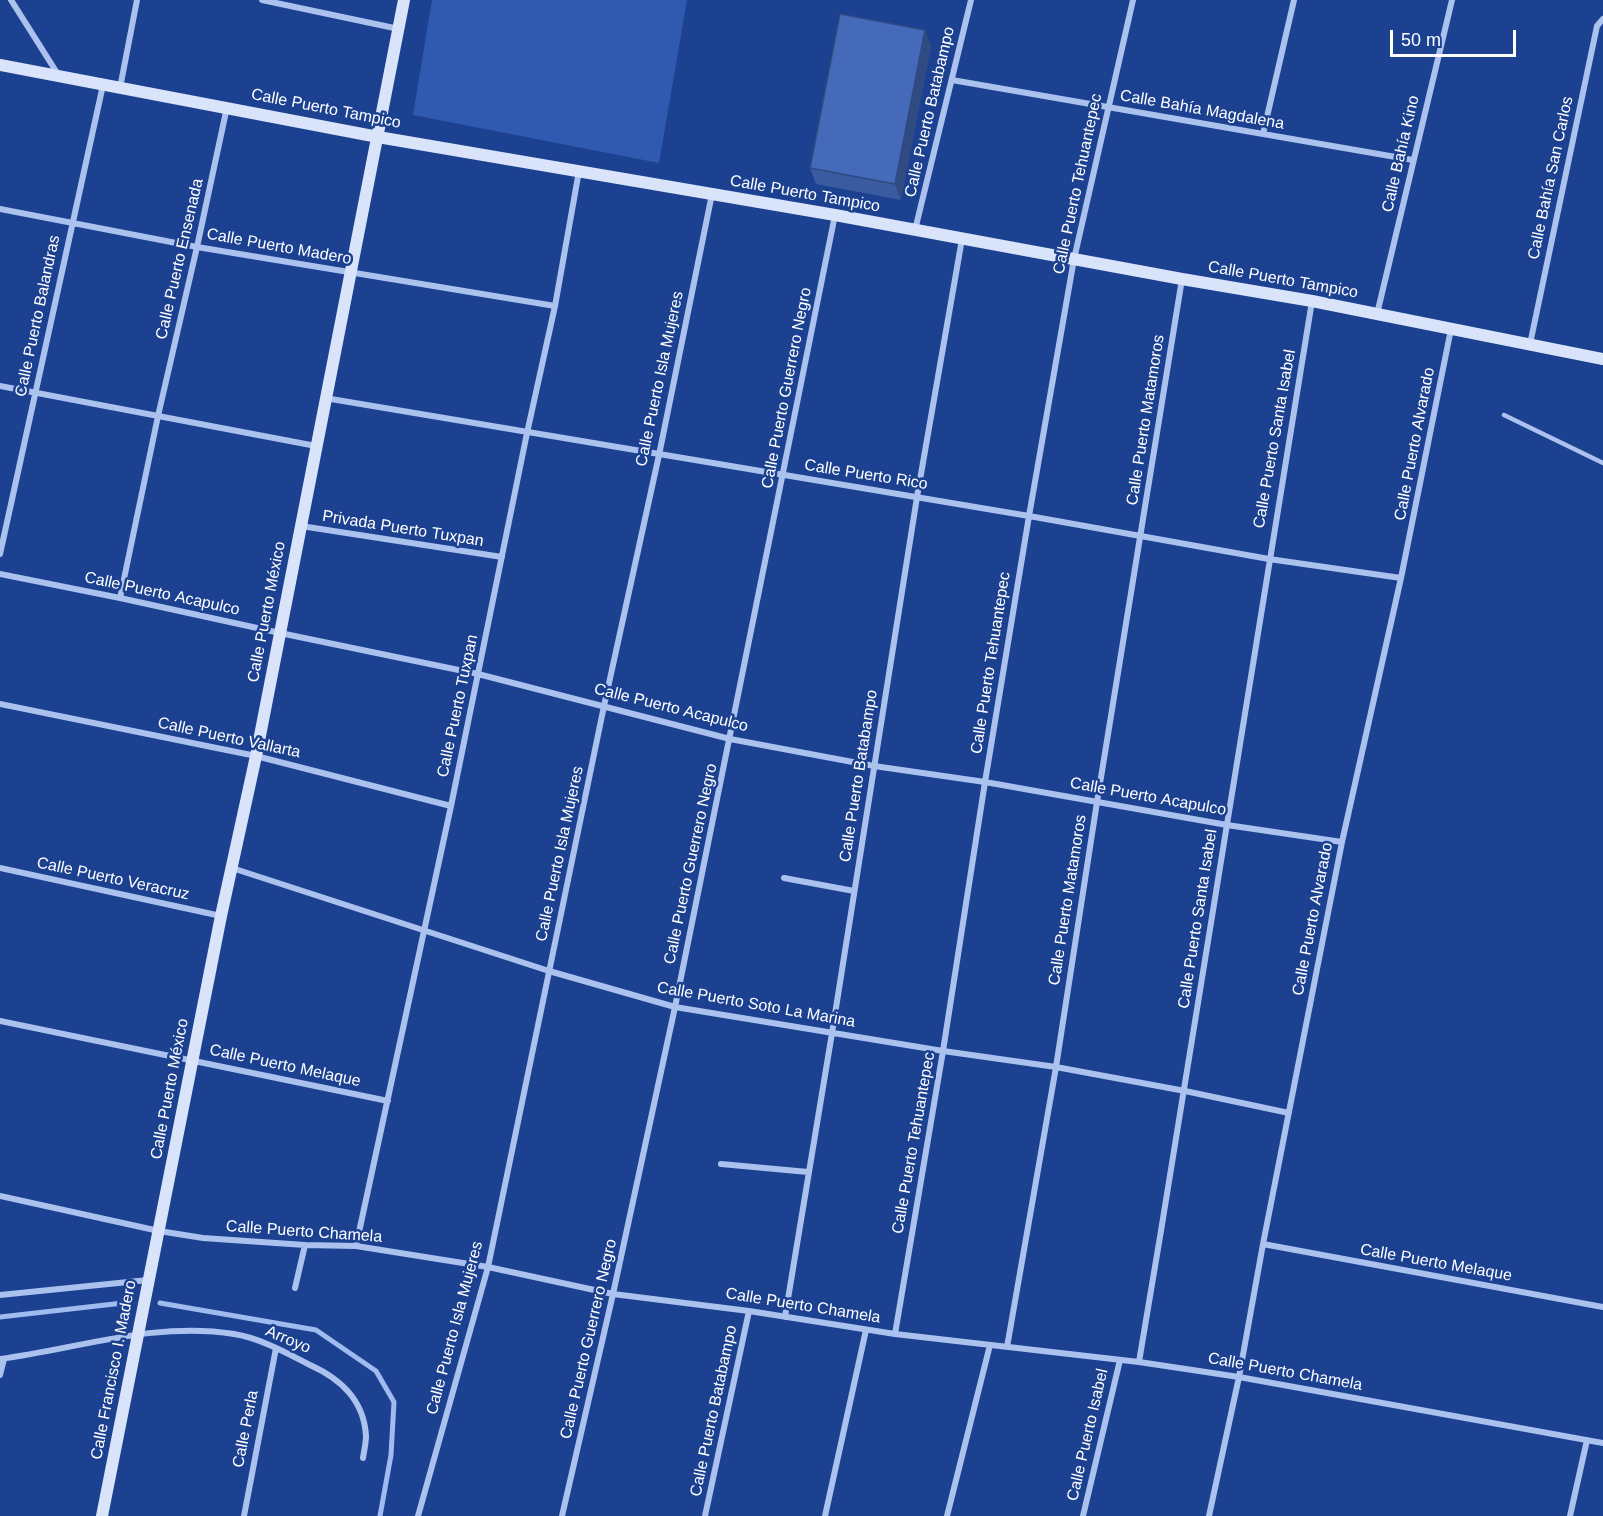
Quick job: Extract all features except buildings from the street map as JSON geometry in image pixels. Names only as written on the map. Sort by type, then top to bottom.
[{"type":"street","points":[[11,0],[59,76]]},
{"type":"street","points":[[120,88],[137,0]]},
{"type":"street","points":[[262,0],[399,29]]},
{"type":"street","name":"Calle Puerto México","points":[[159,1231],[231,867],[256,756],[404,0]]},
{"type":"street","name":"Calle Puerto Batabampo","points":[[915,231],[970,0]]},
{"type":"street","name":"Calle Puerto Tehuantepec","points":[[895,1334],[1029,516],[1074,260],[1133,0]]},
{"type":"street","points":[[1263,134],[1294,0]]},
{"type":"street","name":"Calle Bahía Kino","points":[[1377,314],[1452,0]]},
{"type":"street","name":"Calle Bahía San Carlos","points":[[1530,344],[1598,26],[1603,19]]},
{"type":"street","name":"Calle Puerto Tampico","points":[[0,65],[378,137],[579,170],[1312,301],[1603,359]]},
{"type":"street","name":"Calle Bahía Magdalena","points":[[952,80],[1413,160]]},
{"type":"street","name":"Calle Puerto Balandras","points":[[0,554],[103,84]]},
{"type":"street","name":"Calle Puerto Ensenada","points":[[120,598],[227,107]]},
{"type":"street","name":"Calle Puerto Tuxpan","points":[[356,1246],[451,806],[555,306],[579,170]]},
{"type":"street","name":"Calle Puerto Isla Mujeres","points":[[418,1516],[488,1268],[712,194]]},
{"type":"street","name":"Calle Puerto Madero","points":[[0,209],[197,247],[555,306]]},
{"type":"street","name":"Calle Puerto Guerrero Negro","points":[[562,1516],[675,1007],[835,215]]},
{"type":"street","name":"Calle Puerto Batabampo","points":[[785,1317],[916,498],[962,239]]},
{"type":"street","name":"Calle Puerto Matamoros","points":[[1007,1347],[1056,1067],[1182,279]]},
{"type":"street","name":"Calle Puerto Santa Isabel","points":[[1139,1362],[1312,301]]},
{"type":"street","name":"Calle Puerto Alvarado","points":[[1209,1516],[1239,1377],[1342,842],[1401,578],[1451,329]]},
{"type":"street","points":[[0,386],[316,446]]},
{"type":"street","name":"Calle Puerto Rico","points":[[326,398],[1269,558],[1401,578]]},
{"type":"street","name":"Privada Puerto Tuxpan","points":[[300,526],[502,557]]},
{"type":"street","name":"Calle Puerto Acapulco","points":[[0,574],[478,674],[730,738],[874,766],[985,782],[1227,825],[1342,842]]},
{"type":"street","name":"Calle Puerto Vallarta","points":[[0,704],[256,756],[451,806]]},
{"type":"street","name":"Calle Puerto Soto La Marina","points":[[231,867],[549,971],[675,1007],[1056,1067],[1289,1113]]},
{"type":"street","name":"Calle Puerto Veracruz","points":[[0,868],[221,916]]},
{"type":"street","points":[[784,878],[854,891]]},
{"type":"street","name":"Calle Puerto Melaque","points":[[0,1021],[388,1101]]},
{"type":"street","points":[[721,1164],[808,1172]]},
{"type":"street","name":"Calle Puerto Chamela","points":[[0,1196],[159,1231],[204,1238],[356,1246],[488,1268],[613,1293],[895,1334],[1139,1362],[1239,1377],[1603,1443]]},
{"type":"street","name":"Calle Francisco I. Madero","points":[[102,1516],[159,1231]]},
{"type":"street","name":"Calle Puerto Melaque","points":[[1263,1244],[1603,1307]]},
{"type":"street","points":[[295,1288],[305,1245]]},
{"type":"street","points":[[0,1295],[148,1281]]},
{"type":"street","name":"Calle Puerto Batabampo","points":[[705,1516],[749,1311]]},
{"type":"street","name":"Arroyo","points":[[2,1359],[137,1335],[194,1330],[237,1335],[276,1348],[321,1370],[351,1393],[363,1418],[366,1437],[363,1458]]},
{"type":"street","points":[[825,1516],[866,1330]]},
{"type":"street","points":[[947,1516],[990,1345]]},
{"type":"street","name":"Calle Perla","points":[[244,1516],[276,1348]]},
{"type":"street","points":[[0,1375],[2,1359]]},
{"type":"street","name":"Calle Puerto Isabel","points":[[1083,1516],[1120,1360]]},
{"type":"street","points":[[1570,1516],[1587,1440]]},
{"type":"lane","points":[[1503,415],[1603,463]]},
{"type":"shaded area","points":[[432,0],[687,0],[659,163],[413,115]]},
{"type":"waterway","points":[[0,1317],[123,1303]]},
{"type":"waterway","points":[[160,1303],[316,1330],[376,1371],[394,1402],[391,1455],[380,1516]]}]
